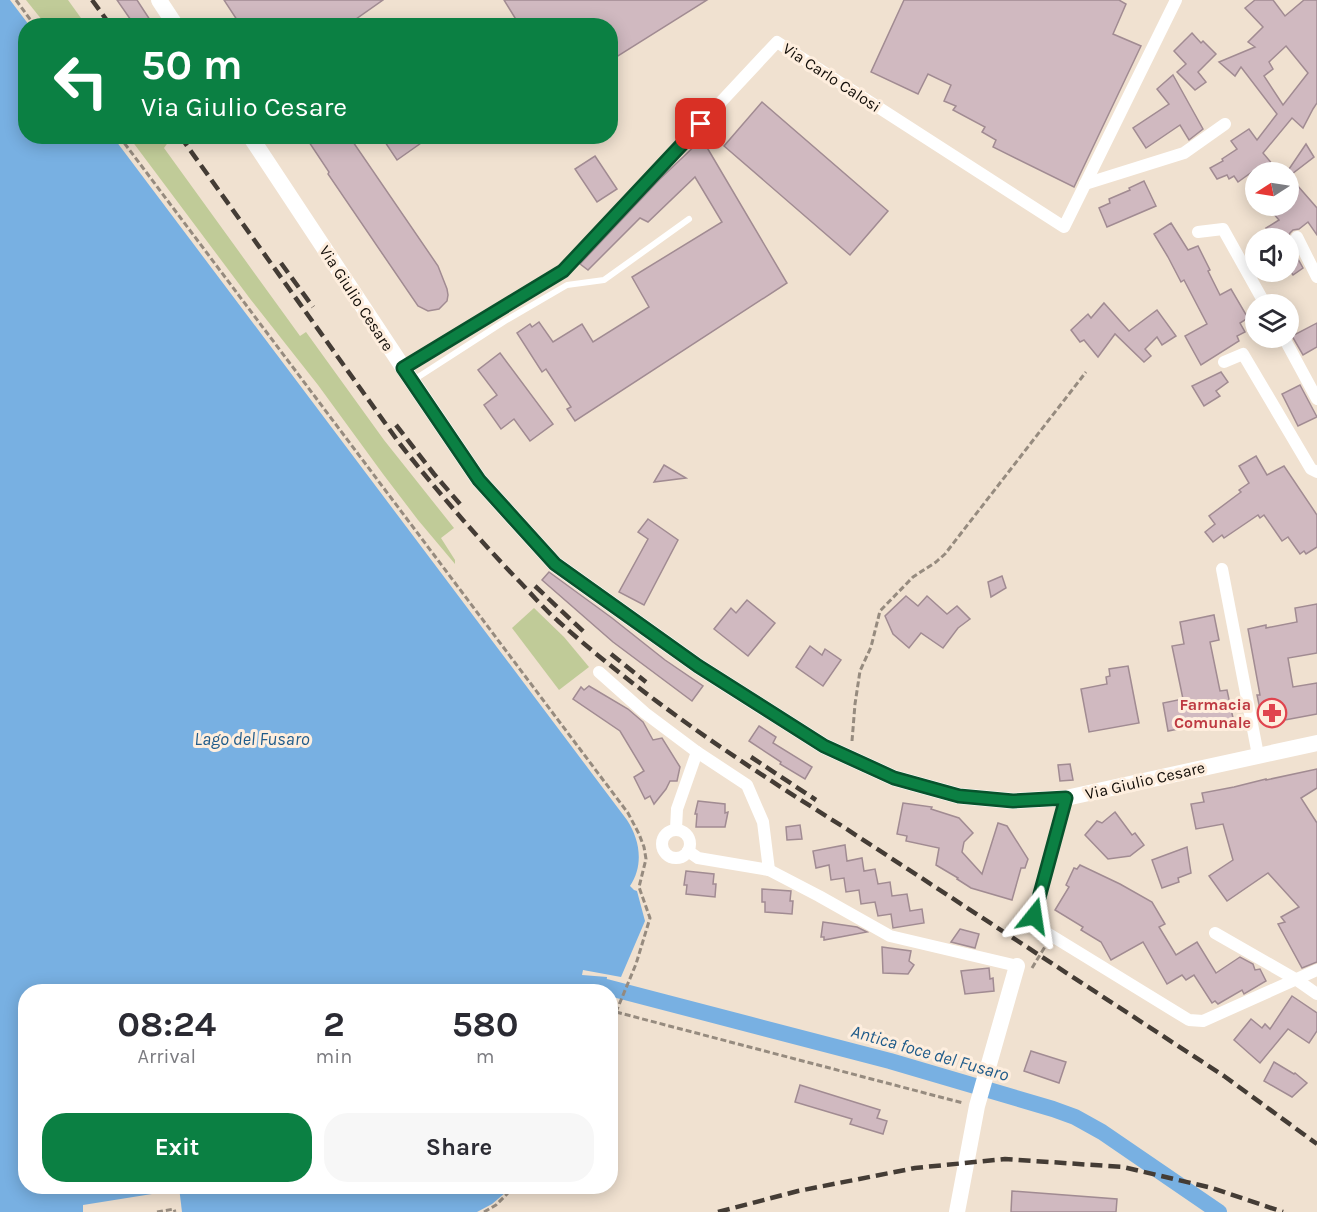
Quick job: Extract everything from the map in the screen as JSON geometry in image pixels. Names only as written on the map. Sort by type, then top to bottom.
[{"type":"street","points":[[159,0],[171,18]]},
{"type":"street","name":"Via Carlo Calosi","points":[[407,375],[563,271],[777,42],[1064,227],[1176,0]]},
{"type":"street","points":[[1085,184],[1184,153],[1225,124]]},
{"type":"street","name":"Via Giulio Cesare","points":[[255,144],[479,480],[555,564],[698,666],[824,746],[894,778],[959,796],[1013,801],[1066,798],[1317,743]]},
{"type":"street","points":[[1198,232],[1223,229],[1259,294]]},
{"type":"street","points":[[1299,241],[1317,277]]},
{"type":"street","points":[[1289,348],[1317,399]]},
{"type":"street","points":[[1224,362],[1243,354],[1311,469],[1317,472]]},
{"type":"street","points":[[1221,568],[1258,755]]},
{"type":"street","points":[[599,672],[645,713],[697,752],[747,784],[763,822],[769,870]]},
{"type":"street","points":[[676,829],[677,809],[697,752]]},
{"type":"street","points":[[1066,798],[1034,916],[1039,928],[1189,1020],[1203,1021],[1317,970]]},
{"type":"street","points":[[676,829],[684,832],[690,838],[690,847],[681,857],[676,858],[667,854],[662,846],[667,833],[676,829]]},
{"type":"street","points":[[688,851],[698,858],[769,870],[890,936],[1025,967],[978,1102],[957,1212]]},
{"type":"street","points":[[1215,933],[1317,994]]},
{"type":"lane","points":[[407,375],[567,285],[604,280],[689,219]]},
{"type":"path","points":[[16,0],[29,18]]},
{"type":"path","points":[[124,144],[628,813],[644,847],[646,859],[639,887],[650,918],[636,964],[618,1007]]},
{"type":"path","points":[[850,758],[860,671],[871,647],[880,611],[914,577],[945,554],[1086,372]]},
{"type":"path","points":[[1025,967],[1050,939]]},
{"type":"path","points":[[618,1012],[978,1102]]},
{"type":"path","points":[[484,1212],[496,1205],[507,1194]]},
{"type":"path","points":[[158,1212],[174,1209],[175,1212]]},
{"type":"green space","points":[[26,0],[68,0],[81,18],[40,18]]},
{"type":"green space","points":[[134,144],[167,144],[164,148],[300,336],[306,332],[384,440],[454,528],[441,538],[455,560],[455,564],[418,520],[318,385]]},
{"type":"green space","points":[[534,608],[564,637],[589,667],[559,690],[512,628]]},
{"type":"water","name":"Lago del Fusaro","points":[[0,0],[10,0],[24,18],[18,18],[18,144],[118,144],[627,820],[635,836],[639,853],[637,870],[630,886],[637,891],[645,921],[621,977],[583,970],[582,975],[607,977],[606,984],[18,984],[18,1194],[152,1194],[83,1205],[83,1212],[0,1212]]},
{"type":"water","points":[[180,1194],[504,1194],[477,1212],[182,1212]]},
{"type":"building","points":[[117,0],[137,0],[149,18],[129,18]]},
{"type":"building","points":[[224,0],[383,0],[357,18],[236,18]]},
{"type":"building","points":[[504,0],[707,0],[618,56],[618,18],[515,18]]},
{"type":"building","points":[[904,0],[1119,0],[1126,4],[1113,34],[1141,46],[1074,187],[993,147],[996,140],[982,132],[985,127],[953,110],[956,106],[944,101],[951,85],[928,74],[918,94],[871,72]]},
{"type":"building","points":[[1255,0],[1273,0],[1285,16],[1304,0],[1317,0],[1317,103],[1303,128],[1292,118],[1263,153],[1271,162],[1245,162],[1245,177],[1238,182],[1234,176],[1229,179],[1227,175],[1217,179],[1210,168],[1237,149],[1231,141],[1249,129],[1257,140],[1277,114],[1241,67],[1235,76],[1219,62],[1255,47],[1248,42],[1263,27],[1245,8]],"holes":[[[1286,46],[1308,73],[1283,105],[1264,76],[1273,69],[1269,62]]]},
{"type":"building","points":[[1192,33],[1216,54],[1198,72],[1206,82],[1195,90],[1177,72],[1186,64],[1174,51]]},
{"type":"building","points":[[1173,75],[1203,129],[1189,140],[1180,125],[1146,148],[1133,128],[1169,104],[1157,89]]},
{"type":"building","points":[[762,102],[888,211],[850,255],[724,146]]},
{"type":"building","points":[[702,139],[787,283],[575,421],[567,409],[571,407],[546,369],[542,372],[517,333],[530,324],[532,327],[539,322],[553,342],[582,324],[593,342],[649,307],[632,277],[722,222],[695,177],[648,222],[640,218],[588,270],[580,264],[660,179]]},
{"type":"building","points":[[310,144],[354,144],[438,266],[448,295],[447,301],[439,309],[428,311],[418,306],[328,174],[329,172]]},
{"type":"building","points":[[386,144],[420,144],[397,160]]},
{"type":"building","points":[[1306,144],[1314,157],[1299,169],[1299,162],[1294,162]]},
{"type":"building","points":[[595,156],[617,189],[597,202],[575,169]]},
{"type":"building","points":[[1144,181],[1156,206],[1107,227],[1099,208],[1110,203],[1109,199]]},
{"type":"building","points":[[1299,187],[1317,208],[1317,235],[1308,222],[1299,229],[1266,228],[1279,220],[1276,216],[1299,216]]},
{"type":"building","points":[[1171,223],[1188,250],[1198,246],[1220,295],[1231,289],[1245,313],[1245,320],[1240,323],[1245,332],[1237,336],[1239,341],[1201,365],[1185,336],[1207,324],[1184,280],[1181,282],[1154,234]]},
{"type":"building","points":[[1104,303],[1129,331],[1157,310],[1176,336],[1162,345],[1157,337],[1145,349],[1151,356],[1144,362],[1115,334],[1098,357],[1084,340],[1080,342],[1071,330],[1088,314],[1091,318]]},
{"type":"building","points":[[1317,323],[1317,347],[1303,355],[1299,348],[1299,332]]},
{"type":"building","points":[[500,353],[553,424],[530,441],[514,419],[501,429],[484,405],[497,395],[478,370]]},
{"type":"building","points":[[1221,372],[1228,382],[1216,391],[1220,396],[1204,406],[1192,386]]},
{"type":"building","points":[[1300,385],[1317,417],[1298,426],[1282,394]]},
{"type":"building","points":[[1256,456],[1267,475],[1284,466],[1317,515],[1317,547],[1306,554],[1304,551],[1300,554],[1288,537],[1282,541],[1264,515],[1260,518],[1258,515],[1224,538],[1222,535],[1213,542],[1205,532],[1215,524],[1209,516],[1241,492],[1239,490],[1249,483],[1239,466]]},
{"type":"building","points":[[664,465],[686,478],[654,482]]},
{"type":"building","points":[[648,519],[678,540],[644,605],[619,592],[648,539],[638,532]]},
{"type":"building","points":[[549,572],[703,686],[692,701],[613,642],[542,580]]},
{"type":"building","points":[[1002,576],[1006,588],[991,597],[988,582]]},
{"type":"building","points":[[906,596],[918,606],[927,596],[947,614],[957,606],[970,619],[958,628],[943,648],[921,633],[909,648],[893,634],[885,616]]},
{"type":"building","points":[[747,600],[775,623],[748,656],[714,629],[731,608],[736,613]]},
{"type":"building","points":[[1317,604],[1317,653],[1288,658],[1293,687],[1317,683],[1317,714],[1263,724],[1248,629],[1297,622],[1295,608]]},
{"type":"building","points":[[1214,615],[1219,640],[1210,642],[1220,691],[1227,690],[1233,718],[1168,731],[1163,703],[1183,699],[1172,646],[1184,644],[1180,622]]},
{"type":"building","points":[[810,646],[822,655],[825,649],[841,660],[823,686],[796,667]]},
{"type":"building","points":[[1128,666],[1139,723],[1089,732],[1081,689],[1107,684],[1106,677],[1110,676],[1109,669]]},
{"type":"building","points":[[589,686],[628,709],[643,722],[653,740],[662,738],[680,767],[677,781],[670,781],[654,804],[650,796],[645,799],[634,777],[644,771],[620,731],[573,699],[581,687],[584,690]]},
{"type":"building","points":[[759,726],[776,737],[773,743],[812,767],[805,779],[749,741]]},
{"type":"building","points":[[1070,764],[1073,780],[1060,781],[1058,765]]},
{"type":"building","points":[[1317,769],[1317,788],[1301,798],[1317,823],[1317,962],[1302,968],[1278,924],[1285,922],[1281,917],[1299,907],[1268,873],[1227,901],[1209,876],[1233,860],[1223,824],[1196,829],[1191,804],[1204,802],[1202,793]]},
{"type":"building","points":[[698,801],[725,804],[725,813],[728,812],[725,827],[696,827],[697,814],[695,814]]},
{"type":"building","points":[[903,803],[932,807],[931,809],[959,818],[973,833],[964,842],[962,852],[982,874],[998,823],[1007,826],[1028,859],[1025,868],[1021,868],[1012,900],[971,888],[936,865],[939,848],[906,841],[907,836],[897,834]]},
{"type":"building","points":[[1115,812],[1132,835],[1135,833],[1144,845],[1130,856],[1108,859],[1085,835],[1097,821],[1102,823]]},
{"type":"building","points":[[800,825],[802,839],[787,840],[786,827]]},
{"type":"building","points":[[845,845],[847,861],[862,858],[864,871],[875,869],[878,884],[890,882],[892,896],[907,894],[910,911],[922,909],[924,923],[893,928],[891,914],[878,916],[875,902],[861,904],[859,890],[846,892],[844,878],[831,880],[829,865],[816,868],[813,851]]},
{"type":"building","points":[[1187,847],[1191,873],[1178,878],[1179,882],[1162,888],[1152,860]]},
{"type":"building","points":[[1080,865],[1152,902],[1165,924],[1159,927],[1176,955],[1197,942],[1216,973],[1240,957],[1253,964],[1255,970],[1260,969],[1266,981],[1244,994],[1242,990],[1218,1004],[1215,1001],[1212,1003],[1194,975],[1186,980],[1182,975],[1167,984],[1143,942],[1111,960],[1101,942],[1081,930],[1083,927],[1055,910],[1069,887],[1066,885],[1074,868],[1077,869]]},
{"type":"building","points":[[686,871],[714,874],[715,897],[686,894],[687,885],[684,885]]},
{"type":"building","points":[[762,889],[791,891],[792,914],[765,912]]},
{"type":"building","points":[[823,922],[857,927],[867,932],[824,940],[824,937],[821,937]]},
{"type":"building","points":[[960,929],[979,934],[975,948],[951,942]]},
{"type":"building","points":[[882,947],[911,951],[909,961],[914,965],[908,974],[883,973]]},
{"type":"building","points":[[989,968],[994,991],[965,994],[961,971]]},
{"type":"building","points":[[1292,996],[1317,1013],[1317,1031],[1309,1043],[1288,1029],[1260,1063],[1234,1040],[1251,1019],[1262,1028],[1265,1024],[1270,1029]]},
{"type":"building","points":[[1031,1051],[1066,1062],[1059,1083],[1024,1071]]},
{"type":"building","points":[[1274,1062],[1295,1073],[1307,1083],[1292,1097],[1264,1081]]},
{"type":"building","points":[[800,1085],[880,1110],[877,1118],[887,1121],[883,1134],[850,1124],[852,1119],[795,1102]]},
{"type":"building","points":[[1012,1191],[1117,1199],[1116,1212],[1011,1212]]},
{"type":"waterway","name":"Antica foce del Fusaro","points":[[618,990],[890,1061],[1075,1117],[1102,1132],[1219,1212]]},
{"type":"railway","points":[[92,0],[105,18]]},
{"type":"railway","points":[[186,144],[400,444],[471,529],[558,621],[625,677],[696,730],[1224,1076],[1317,1144]]},
{"type":"railway","points":[[281,263],[313,307]]},
{"type":"railway","points":[[396,425],[460,504]]},
{"type":"railway","points":[[535,586],[585,633]]},
{"type":"railway","points":[[611,654],[646,682]]},
{"type":"railway","points":[[751,757],[816,800]]},
{"type":"railway","points":[[718,1212],[798,1191],[915,1168],[1005,1159],[1123,1167],[1212,1188],[1283,1212]]},
{"type":"place","name":"Farmacia Comunale","points":[[1272,713]]},
{"type":"route","points":[[701,124],[563,271],[403,368],[479,480],[555,564],[698,666],[824,746],[894,778],[959,796],[1013,801],[1066,798],[1034,916]]}]
